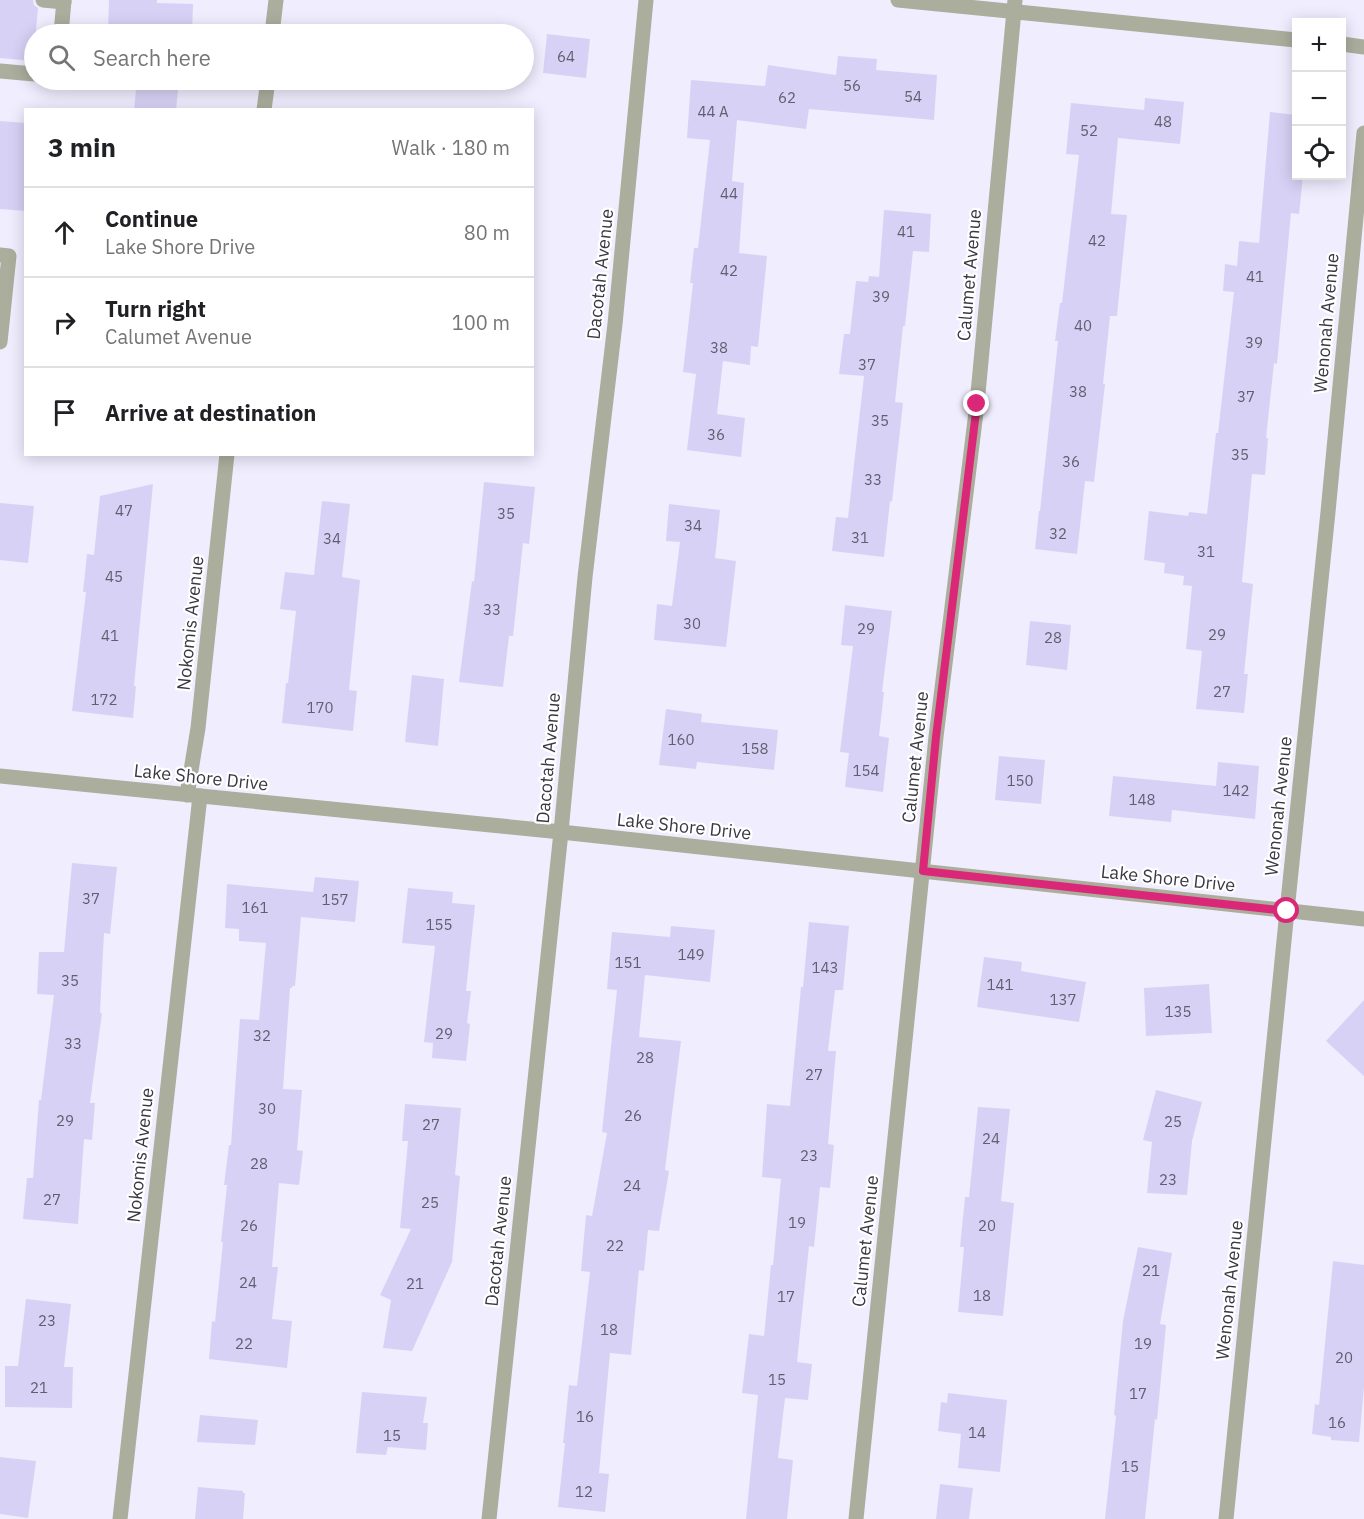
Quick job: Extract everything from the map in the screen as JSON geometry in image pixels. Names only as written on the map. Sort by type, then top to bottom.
[{"type":"street","points":[[43,0],[64,1],[62,24]]},
{"type":"street","points":[[273,24],[276,0]]},
{"type":"street","name":"Dacotah Avenue","points":[[489,1519],[561,832],[585,577],[615,324],[646,0]]},
{"type":"street","points":[[898,0],[1014,6],[1292,40]]},
{"type":"street","name":"Calumet Avenue","points":[[856,1519],[936,737],[977,404],[1014,6]]},
{"type":"street","points":[[1346,45],[1364,47]]},
{"type":"street","points":[[0,71],[24,73]]},
{"type":"street","points":[[264,108],[267,90]]},
{"type":"street","name":"Wenonah Avenue","points":[[1226,1519],[1329,512],[1364,133]]},
{"type":"street","points":[[0,255],[9,256],[0,342]]},
{"type":"street","name":"Nokomis Avenue","points":[[120,1519],[227,456]]},
{"type":"street","name":"Lake Shore Drive","points":[[0,776],[561,832],[1364,919]]},
{"type":"building","points":[[0,0],[33,0],[34,5],[38,8],[36,24],[24,24],[24,60],[0,58]]},
{"type":"building","points":[[109,0],[157,0],[157,3],[193,4],[192,24],[108,24]]},
{"type":"building","points":[[547,34],[590,39],[586,78],[543,73]]},
{"type":"building","points":[[838,56],[877,59],[876,70],[937,75],[934,120],[809,109],[806,129],[737,120],[732,181],[744,183],[739,253],[767,256],[758,347],[751,346],[750,365],[723,361],[717,414],[745,418],[741,457],[687,450],[696,374],[683,372],[693,283],[690,283],[694,248],[698,248],[710,140],[687,138],[691,80],[765,86],[768,65],[836,75]]},
{"type":"building","points":[[136,90],[178,90],[176,108],[134,108]]},
{"type":"building","points":[[1145,98],[1184,102],[1180,144],[1118,138],[1111,214],[1127,215],[1117,316],[1110,316],[1094,482],[1085,481],[1077,554],[1035,549],[1058,341],[1055,341],[1060,303],[1062,303],[1079,155],[1066,154],[1071,103],[1144,110]]},
{"type":"building","points":[[1270,112],[1292,115],[1292,180],[1303,180],[1299,214],[1291,213],[1277,364],[1274,363],[1266,438],[1268,438],[1265,475],[1252,474],[1242,582],[1253,584],[1244,674],[1248,674],[1244,713],[1196,709],[1202,651],[1186,649],[1192,586],[1183,585],[1184,576],[1164,573],[1165,563],[1144,560],[1149,511],[1188,516],[1189,512],[1207,514],[1234,292],[1223,291],[1225,264],[1237,266],[1239,241],[1259,243]]},
{"type":"building","points":[[0,121],[24,123],[24,211],[0,209]]},
{"type":"building","points":[[884,210],[931,214],[929,252],[913,251],[895,402],[903,403],[884,557],[832,551],[836,517],[848,518],[864,376],[839,374],[844,334],[850,334],[856,281],[868,282],[869,276],[879,277]]},
{"type":"building","points":[[484,482],[535,487],[529,544],[523,543],[513,636],[509,636],[503,687],[459,682],[472,581],[474,582]]},
{"type":"building","points":[[153,484],[133,718],[72,711],[86,592],[83,592],[87,554],[94,555],[100,496]]},
{"type":"building","points":[[322,501],[350,504],[342,577],[360,580],[349,690],[357,691],[353,731],[282,723],[296,611],[280,609],[285,572],[314,575]]},
{"type":"building","points":[[0,503],[34,506],[28,563],[0,560]]},
{"type":"building","points":[[669,504],[720,510],[715,558],[736,561],[726,647],[654,640],[657,604],[672,606],[680,542],[666,541]]},
{"type":"building","points":[[845,605],[892,611],[879,736],[889,738],[883,792],[845,787],[849,753],[840,752],[853,646],[841,645]]},
{"type":"building","points":[[1030,621],[1071,625],[1067,670],[1026,665]]},
{"type":"building","points":[[412,675],[444,679],[438,746],[405,742]]},
{"type":"building","points":[[666,709],[702,714],[701,722],[778,730],[774,770],[697,762],[696,769],[659,765]]},
{"type":"building","points":[[999,756],[1045,760],[1041,804],[995,800]]},
{"type":"building","points":[[1218,762],[1259,766],[1255,819],[1172,810],[1171,822],[1109,816],[1113,776],[1216,786]]},
{"type":"building","points":[[72,863],[117,867],[110,934],[104,933],[100,1013],[102,1013],[90,1103],[95,1103],[92,1140],[84,1139],[78,1224],[23,1219],[27,1178],[33,1178],[39,1100],[41,1100],[54,995],[37,994],[39,952],[64,952]]},
{"type":"building","points":[[315,877],[359,881],[355,922],[301,917],[295,986],[290,988],[283,1089],[302,1090],[297,1150],[303,1151],[299,1185],[279,1183],[272,1267],[278,1267],[272,1319],[292,1321],[287,1368],[209,1359],[223,1242],[221,1242],[227,1185],[224,1185],[229,1145],[231,1145],[240,1019],[259,1020],[266,943],[239,941],[239,929],[225,928],[227,884],[313,892]]},
{"type":"building","points":[[408,888],[453,892],[452,903],[475,905],[466,991],[471,991],[466,1061],[432,1058],[433,1043],[424,1042],[435,946],[402,943]]},
{"type":"building","points":[[809,922],[849,926],[843,990],[835,990],[828,1051],[836,1051],[828,1144],[834,1145],[830,1188],[820,1187],[814,1247],[809,1246],[797,1362],[812,1364],[808,1400],[785,1398],[778,1458],[793,1460],[787,1519],[746,1519],[758,1395],[742,1393],[749,1334],[764,1336],[781,1179],[762,1177],[767,1104],[790,1106]]},
{"type":"building","points":[[671,926],[715,930],[710,982],[645,975],[639,1037],[681,1041],[665,1170],[669,1171],[659,1231],[648,1230],[644,1271],[639,1270],[631,1355],[610,1353],[599,1473],[609,1474],[605,1512],[558,1507],[569,1385],[577,1386],[590,1272],[581,1271],[586,1215],[592,1216],[607,1133],[602,1132],[617,990],[607,989],[612,932],[670,937]]},
{"type":"building","points":[[984,957],[1022,962],[1021,971],[1086,982],[1079,1022],[977,1007]]},
{"type":"building","points":[[1209,984],[1212,1033],[1146,1036],[1144,988]]},
{"type":"building","points":[[1364,1000],[1364,1076],[1326,1041]]},
{"type":"building","points":[[1156,1090],[1202,1102],[1192,1141],[1187,1195],[1147,1193],[1152,1142],[1143,1140]]},
{"type":"building","points":[[405,1104],[461,1108],[455,1175],[460,1176],[452,1262],[412,1351],[383,1348],[391,1300],[380,1295],[411,1229],[400,1228],[408,1141],[402,1141]]},
{"type":"building","points":[[978,1107],[1010,1109],[1001,1201],[1014,1203],[1003,1316],[958,1312],[964,1247],[960,1247],[965,1197],[969,1197]]},
{"type":"building","points":[[1138,1247],[1172,1253],[1160,1324],[1166,1325],[1145,1519],[1105,1519],[1123,1321]]},
{"type":"building","points":[[1333,1261],[1364,1265],[1364,1387],[1359,1442],[1331,1440],[1331,1437],[1312,1434],[1315,1404],[1319,1405]]},
{"type":"building","points":[[26,1299],[71,1304],[64,1367],[73,1367],[72,1408],[5,1407],[5,1366],[18,1366]]},
{"type":"building","points":[[362,1392],[427,1397],[423,1423],[428,1423],[426,1450],[388,1447],[386,1455],[356,1453]]},
{"type":"building","points":[[948,1393],[1007,1400],[1000,1472],[958,1468],[961,1434],[938,1431],[941,1402],[947,1403]]},
{"type":"building","points":[[200,1415],[258,1420],[255,1445],[197,1442]]},
{"type":"building","points":[[0,1457],[36,1461],[28,1518],[0,1514]]},
{"type":"building","points":[[940,1484],[973,1488],[969,1519],[936,1519]]},
{"type":"building","points":[[198,1487],[243,1491],[245,1493],[243,1519],[195,1519]]},
{"type":"route","points":[[977,404],[936,737],[923,871],[1287,911]]}]
